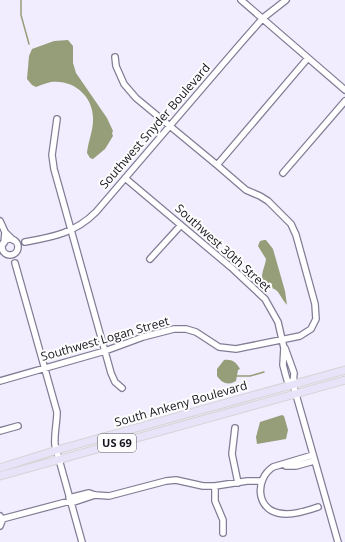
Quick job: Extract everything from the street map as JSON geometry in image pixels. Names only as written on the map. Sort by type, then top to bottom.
[{"type":"main road","name":"South Ankeny Boulevard","points":[[0,468],[57,450],[345,370]]},
{"type":"main road","name":"South Ankeny Boulevard","points":[[0,476],[345,380]]},
{"type":"street","points":[[241,0],[345,90]]},
{"type":"street","name":"Southwest Snyder Boulevard","points":[[14,240],[25,242],[71,230],[79,227],[91,217],[263,18],[286,0]]},
{"type":"street","name":"Southwest Logan Street","points":[[0,381],[105,351],[143,337],[174,329],[186,329],[196,332],[219,347],[231,350],[300,336],[311,329],[316,319],[315,304],[294,229],[289,221],[260,196],[246,190],[129,91],[118,72],[115,57]]},
{"type":"street","points":[[217,165],[308,58]]},
{"type":"street","points":[[283,173],[345,101]]},
{"type":"street","points":[[57,119],[52,162],[105,351],[114,379],[122,388]]},
{"type":"street","name":"Southwest 30th Street","points":[[125,178],[262,295],[274,314],[283,339],[283,365],[287,380],[293,384],[338,542]]},
{"type":"street","points":[[0,221],[5,232],[14,240],[17,250],[15,263]]},
{"type":"street","points":[[150,259],[181,225]]},
{"type":"street","points":[[2,248],[5,232]]},
{"type":"street","points":[[2,248],[8,240],[14,240]]},
{"type":"street","name":"Southwest Snyder Boulevard","points":[[10,255],[25,242]]},
{"type":"street","points":[[2,248],[10,255],[15,263],[56,412],[57,419],[54,435],[59,459],[82,542]]},
{"type":"street","points":[[0,431],[18,426]]},
{"type":"street","points":[[235,428],[232,454],[238,483]]},
{"type":"street","points":[[313,458],[296,466],[280,465],[273,467],[267,471],[261,481],[260,490],[263,502],[272,511],[288,514],[303,512],[318,507]]},
{"type":"street","points":[[0,526],[1,517],[70,500],[86,493],[109,496],[166,481],[176,480],[203,486],[215,486],[254,480],[261,481]]},
{"type":"street","points":[[215,486],[216,501],[223,520],[223,533]]},
{"type":"shaded area","points":[[68,40],[73,46],[73,63],[76,73],[107,118],[113,131],[113,136],[105,149],[93,159],[90,158],[87,153],[93,120],[90,104],[86,97],[81,91],[67,83],[51,82],[36,87],[27,79],[29,56],[32,49],[54,41]]},
{"type":"shaded area","points":[[266,240],[273,249],[285,291],[287,305],[277,291],[267,286],[262,281],[262,274],[266,259],[258,246],[260,241]]},
{"type":"shaded area","points":[[224,360],[234,362],[240,369],[238,370],[236,381],[233,383],[225,383],[217,376],[217,369]]},
{"type":"shaded area","points":[[282,415],[284,416],[288,430],[286,439],[257,444],[256,437],[260,422]]},
{"type":"waterway","points":[[21,0],[21,15],[29,44]]},
{"type":"waterway","points":[[237,376],[250,376],[264,372]]}]
